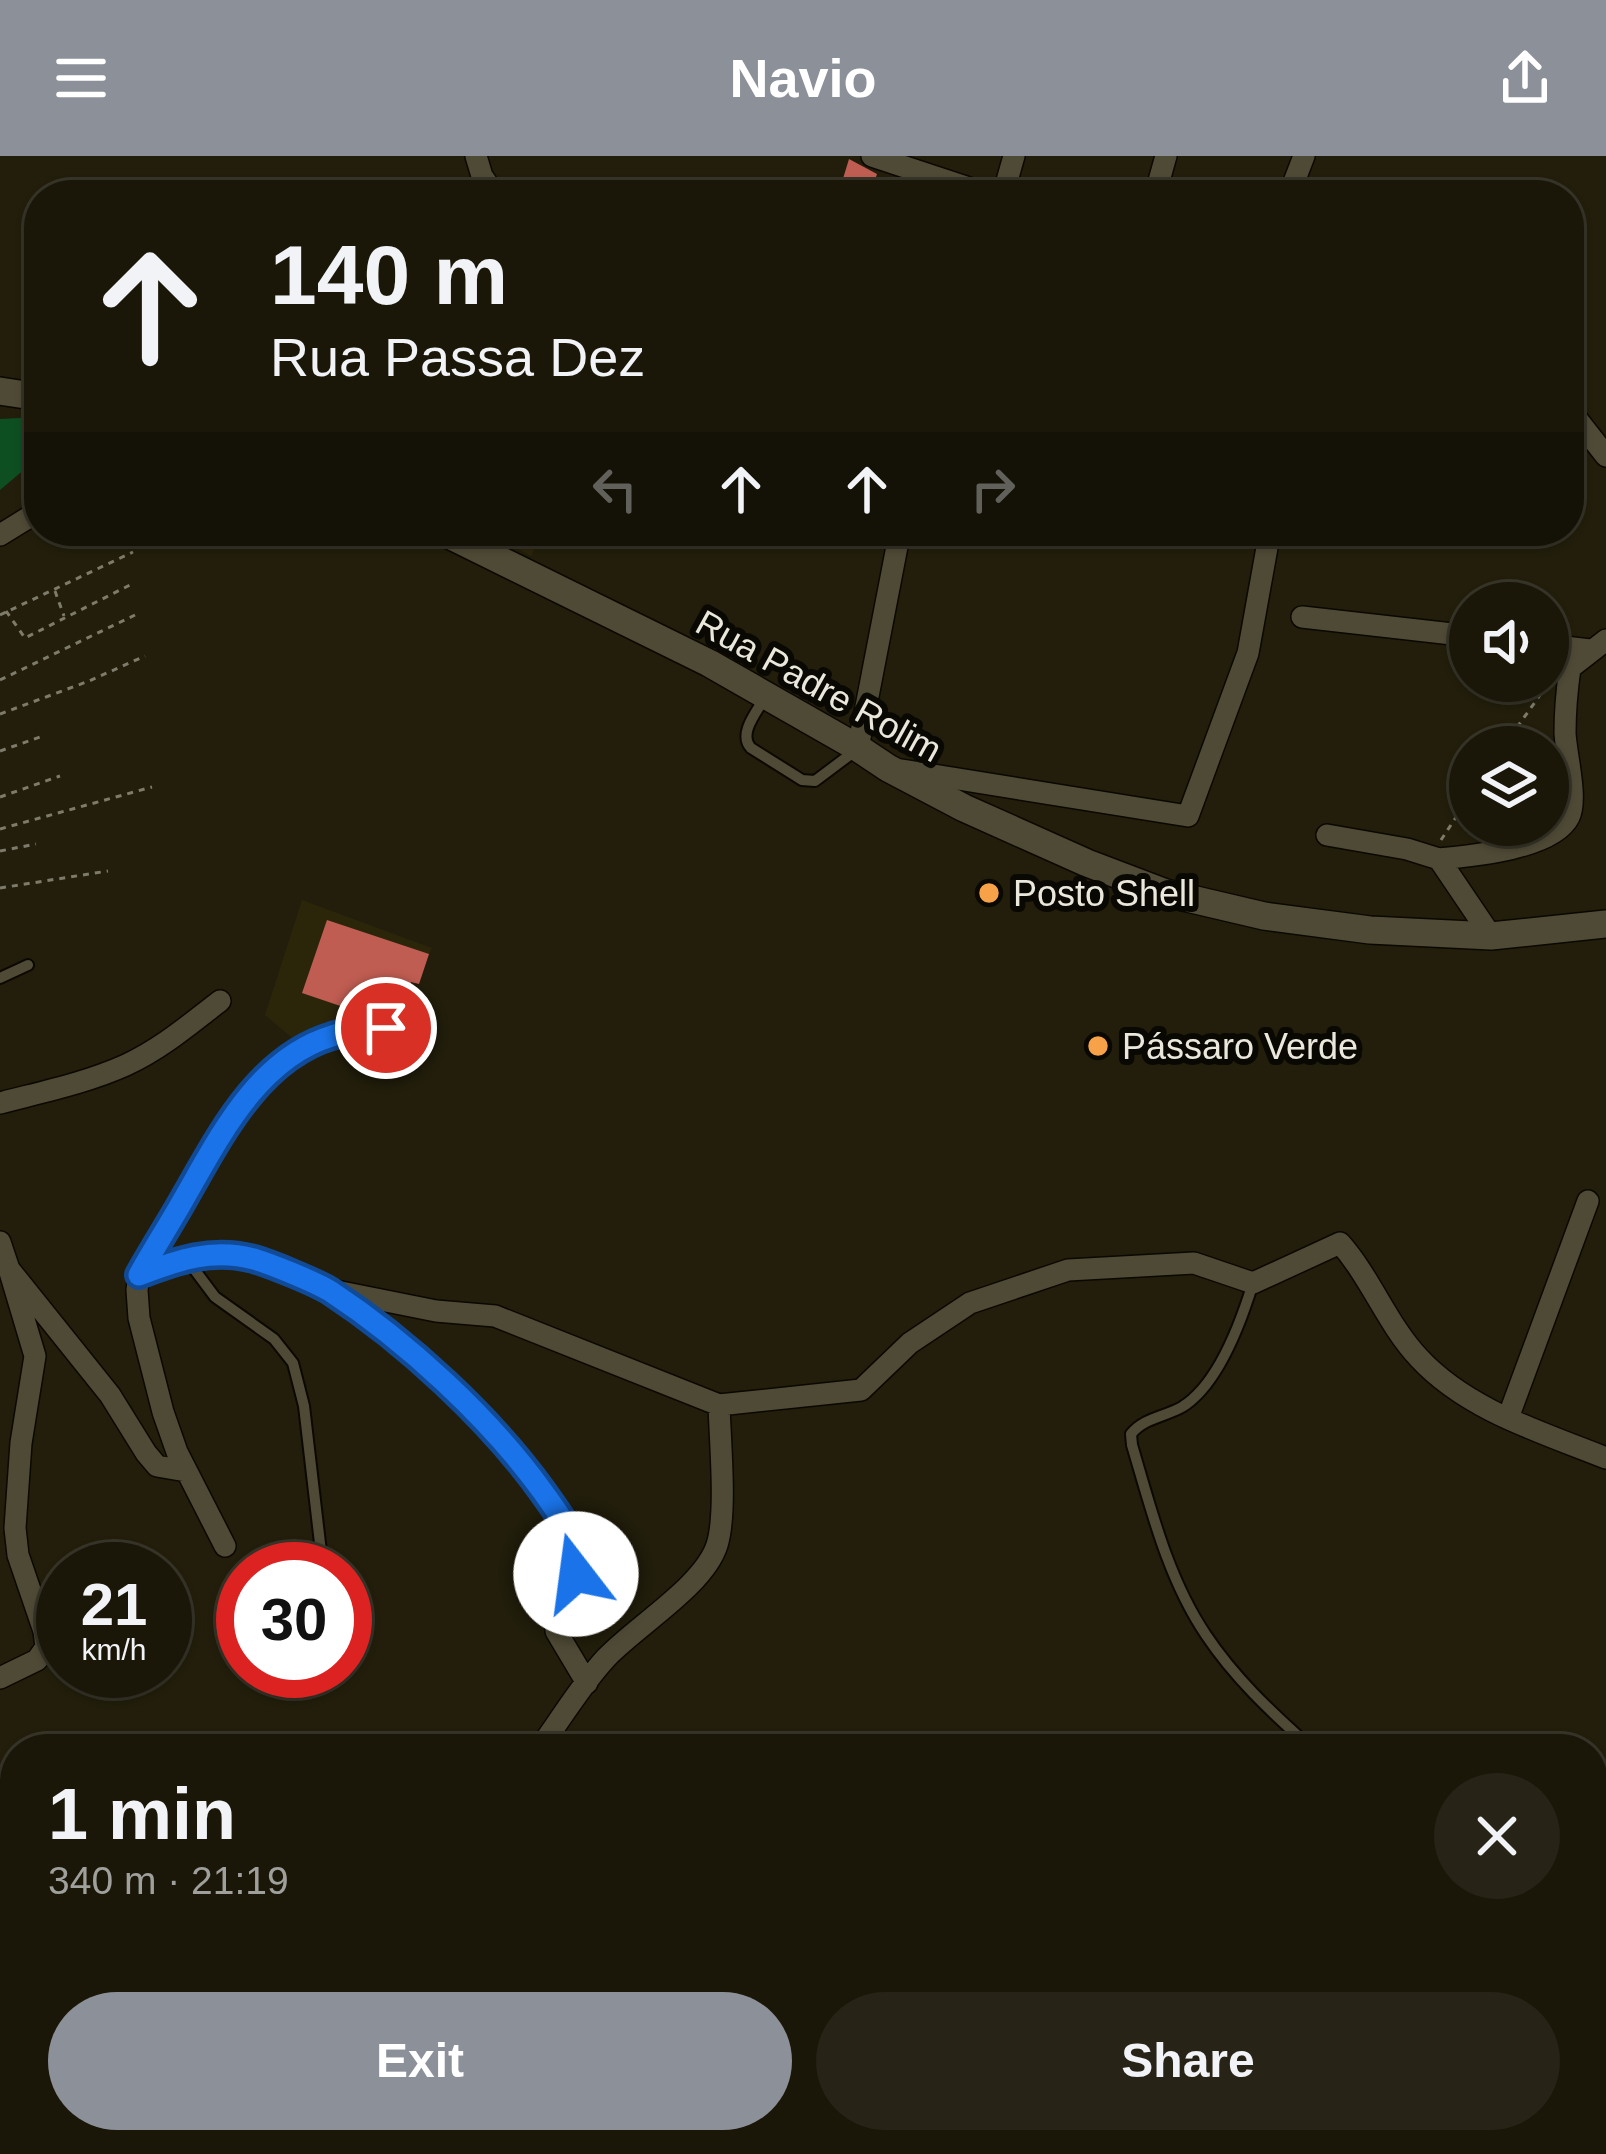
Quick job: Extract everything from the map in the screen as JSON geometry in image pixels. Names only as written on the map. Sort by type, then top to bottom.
[{"type":"main road","name":"Rua Padre Rolim","points":[[471,546],[709,663],[964,808],[1166,893],[1264,916],[1349,927],[1491,936],[1606,924]]},
{"type":"street","points":[[872,156],[945,180]]},
{"type":"street","points":[[1584,428],[1606,457]]},
{"type":"street","points":[[859,748],[897,546]]},
{"type":"street","points":[[888,768],[1188,816],[1248,652],[1267,546]]},
{"type":"street","points":[[1302,617],[1449,634]]},
{"type":"street","points":[[1328,835],[1435,857],[1504,851],[1548,834],[1569,817],[1572,808],[1565,739],[1570,668],[1598,645]]},
{"type":"street","points":[[1435,857],[1491,936]]},
{"type":"street","points":[[0,1102],[89,1080],[124,1066],[169,1041],[220,1001]]},
{"type":"street","points":[[223,1542],[186,1472],[163,1412],[139,1318],[139,1275],[233,1117],[266,1076],[331,1036],[418,1026]]},
{"type":"street","points":[[1508,1418],[1588,1201]]},
{"type":"street","points":[[0,1242],[35,1356],[9,1548],[44,1631],[46,1647],[43,1654],[0,1678]]},
{"type":"street","points":[[139,1275],[206,1254],[253,1259],[326,1288],[436,1311],[495,1316],[719,1405],[861,1390],[910,1343],[970,1303],[1068,1270],[1194,1262],[1253,1283],[1340,1244],[1418,1358],[1456,1391],[1606,1458]]},
{"type":"street","points":[[9,1269],[110,1395],[157,1466],[186,1472]]},
{"type":"street","points":[[326,1288],[407,1349],[485,1421],[562,1519],[577,1562],[556,1631],[586,1683]]},
{"type":"street","points":[[550,1734],[605,1659],[711,1560],[720,1525],[719,1405]]},
{"type":"lane","points":[[766,696],[745,742],[802,780],[819,778],[859,748]]},
{"type":"lane","points":[[0,978],[28,965]]},
{"type":"lane","points":[[185,1257],[215,1297],[274,1339],[293,1363],[304,1406],[320,1542]]},
{"type":"lane","points":[[1253,1283],[1240,1326],[1208,1382],[1182,1406],[1138,1425],[1131,1434],[1132,1445],[1163,1546],[1205,1634],[1244,1684],[1296,1734]]},
{"type":"path","points":[[0,615],[133,552]]},
{"type":"path","points":[[6,611],[25,638],[130,585]]},
{"type":"path","points":[[53,588],[65,618]]},
{"type":"path","points":[[0,680],[135,615]]},
{"type":"path","points":[[0,714],[145,656]]},
{"type":"path","points":[[1517,726],[1550,682],[1570,668]]},
{"type":"path","points":[[0,751],[40,737]]},
{"type":"path","points":[[0,796],[60,776]]},
{"type":"path","points":[[0,829],[152,787]]},
{"type":"path","points":[[1435,857],[1449,833]]},
{"type":"path","points":[[0,850],[36,844]]},
{"type":"path","points":[[0,888],[108,871]]},
{"type":"shaded area","points":[[513,546],[537,546],[531,556]]},
{"type":"shaded area","points":[[302,900],[432,948],[394,1027],[328,1029],[292,1038],[265,1015]]},
{"type":"green space","points":[[24,418],[24,470],[0,490],[0,419]]},
{"type":"building","points":[[849,159],[877,174],[875,180],[843,180]]},
{"type":"building","points":[[327,920],[429,954],[419,984],[411,982],[401,1012],[364,1014],[302,993]]},
{"type":"place","name":"Posto Shell","points":[[989,893]]},
{"type":"place","name":"Pássaro Verde","points":[[1098,1046]]},
{"type":"route","points":[[386,1028],[315,1042],[266,1076],[217,1143],[139,1275],[185,1257],[233,1255],[272,1265],[326,1288],[407,1349],[485,1421],[562,1519],[575,1547],[576,1574]]}]
